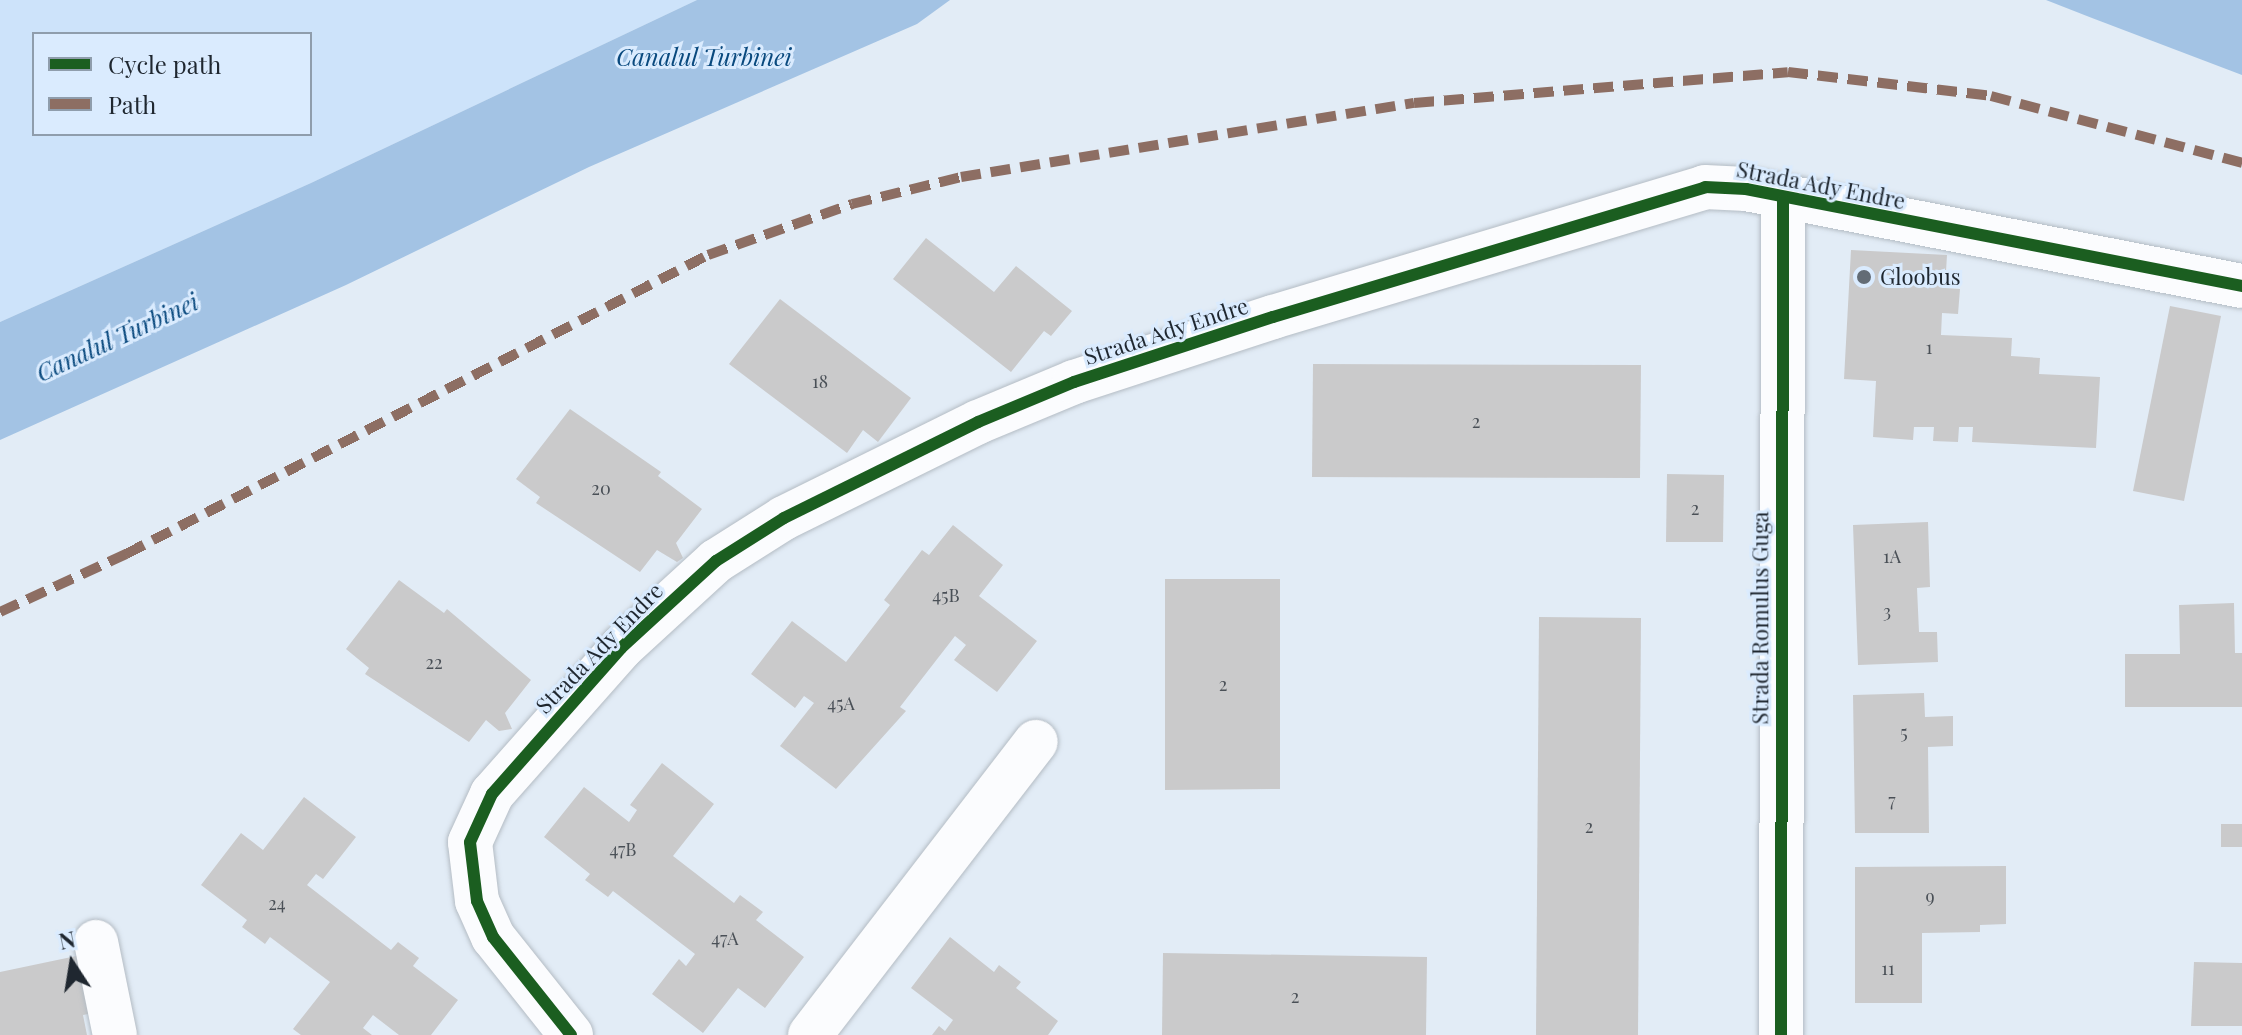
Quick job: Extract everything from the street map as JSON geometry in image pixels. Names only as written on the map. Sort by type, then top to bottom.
[{"type":"street","name":"Strada Ady Endre","points":[[562,1030],[493,937],[477,901],[470,842],[504,776],[621,648],[716,561],[784,518],[897,460],[1074,382],[1676,193],[1722,186],[2242,286]]},
{"type":"street","name":"Strada Romulus Guga","points":[[1781,1035],[1783,200]]},
{"type":"street","points":[[810,1035],[1036,742]]},
{"type":"street","points":[[96,942],[115,1035]]},
{"type":"shaded area","points":[[0,0],[697,0],[311,183],[0,322]]},
{"type":"water","name":"Canalul Turbinei","points":[[697,0],[950,0],[917,24],[589,167],[346,285],[0,440],[0,322],[311,183]]},
{"type":"water","points":[[2046,0],[2242,0],[2242,75],[2092,18]]},
{"type":"building","points":[[926,238],[994,292],[1016,266],[1072,311],[1051,336],[1044,331],[1011,372],[893,279]]},
{"type":"building","points":[[1851,250],[1947,255],[1945,288],[1960,289],[1958,314],[1942,313],[1941,335],[2012,338],[2011,356],[2040,358],[2039,374],[2100,377],[2096,448],[1972,442],[1973,427],[1959,427],[1958,442],[1933,441],[1934,427],[1914,427],[1913,440],[1873,437],[1876,381],[1844,379]]},
{"type":"building","points":[[780,299],[911,398],[878,442],[863,430],[847,453],[729,364]]},
{"type":"building","points":[[2170,306],[2221,316],[2184,501],[2133,491]]},
{"type":"building","points":[[1313,364],[1641,365],[1640,478],[1312,477]]},
{"type":"building","points":[[570,409],[661,472],[658,476],[702,509],[676,543],[683,558],[677,562],[657,550],[640,572],[536,503],[540,497],[516,479]]},
{"type":"building","points":[[1667,474],[1724,475],[1723,542],[1666,542]]},
{"type":"building","points":[[1928,522],[1930,587],[1917,588],[1919,632],[1937,632],[1938,662],[1858,665],[1853,525]]},
{"type":"building","points":[[953,525],[1003,565],[979,596],[1037,641],[997,692],[954,660],[966,645],[955,636],[900,707],[906,711],[836,789],[780,746],[814,703],[804,696],[795,708],[751,674],[792,621],[846,662],[890,605],[884,600],[922,550],[929,555]]},
{"type":"building","points":[[1165,579],[1280,579],[1280,789],[1165,790]]},
{"type":"building","points":[[399,580],[444,613],[447,609],[531,680],[505,713],[512,729],[499,731],[486,720],[469,742],[365,674],[369,668],[346,649]]},
{"type":"building","points":[[2234,603],[2235,653],[2242,653],[2242,707],[2125,707],[2125,654],[2180,654],[2179,605]]},
{"type":"building","points":[[1539,617],[1641,618],[1638,1035],[1536,1035]]},
{"type":"building","points":[[1924,693],[1925,717],[1953,716],[1953,746],[1928,747],[1929,833],[1855,833],[1853,695]]},
{"type":"building","points":[[662,763],[714,804],[673,856],[734,903],[740,895],[763,912],[756,920],[804,957],[765,1008],[738,988],[703,1033],[652,994],[679,959],[686,966],[695,954],[613,891],[608,897],[585,880],[590,874],[544,837],[584,787],[629,822],[637,810],[630,805]]},
{"type":"building","points":[[304,797],[356,837],[323,879],[316,874],[307,885],[391,950],[398,942],[419,958],[413,966],[458,1000],[431,1035],[399,1035],[373,1015],[363,1028],[372,1035],[301,1035],[293,1029],[330,982],[270,937],[265,944],[242,927],[247,920],[201,885],[241,833],[263,850]]},
{"type":"building","points":[[2221,824],[2242,824],[2242,847],[2221,847]]},
{"type":"building","points":[[2006,866],[2006,924],[1980,925],[1980,932],[1922,933],[1922,1003],[1855,1003],[1855,867]]},
{"type":"building","points":[[950,937],[994,972],[999,965],[1021,982],[1016,988],[1058,1021],[1048,1035],[932,1035],[939,1026],[945,1031],[953,1020],[911,988]]},
{"type":"building","points":[[1163,953],[1427,957],[1426,1035],[1162,1035]]},
{"type":"building","points":[[81,955],[93,1013],[83,1015],[87,1035],[0,1035],[0,972]]},
{"type":"building","points":[[2194,962],[2242,963],[2242,1026],[2191,1026]]},
{"type":"marked path","points":[[0,612],[126,554],[708,255],[852,204],[961,177],[1414,103],[1788,72],[1991,96],[2242,163]]},
{"type":"cycle path","points":[[571,1035],[493,937],[477,901],[470,842],[492,794],[621,648],[716,561],[784,518],[978,422],[1074,382],[1273,317],[1705,187],[1746,189],[2242,286]]},
{"type":"cycle path","points":[[1781,1035],[1783,200]]},
{"type":"place","name":"Gloobus","points":[[1864,277]]}]
